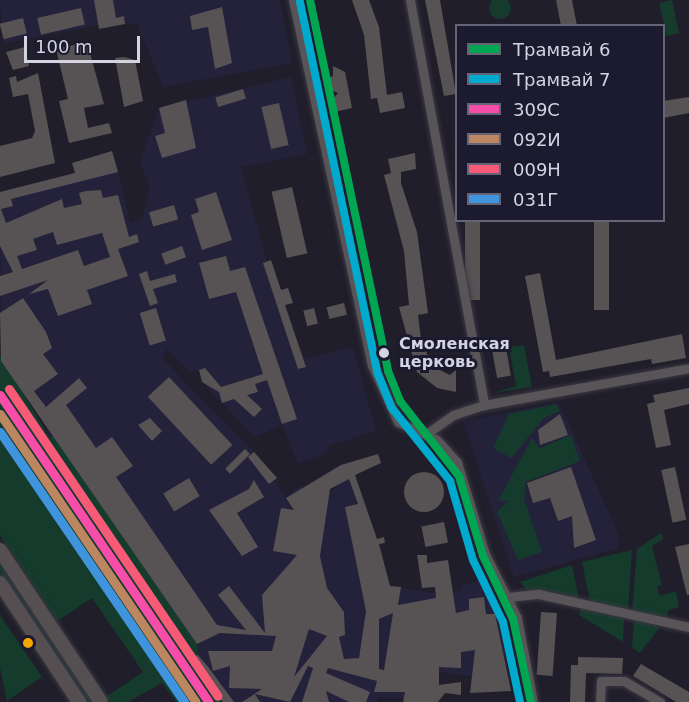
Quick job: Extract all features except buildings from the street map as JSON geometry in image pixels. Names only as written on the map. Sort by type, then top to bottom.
[{"type":"main road","points":[[0,550],[101,702]]},
{"type":"main road","points":[[0,583],[79,702]]},
{"type":"street","points":[[293,0],[372,365],[398,422],[426,434],[457,462],[485,554],[508,597],[533,702]]},
{"type":"street","points":[[410,0],[484,405]]},
{"type":"street","points":[[426,434],[453,415],[484,405],[689,368]]},
{"type":"street","points":[[508,597],[539,594],[689,627]]},
{"type":"street","points":[[600,702],[601,681],[624,681],[660,702]]},
{"type":"shaded area","points":[[0,0],[280,0],[292,63],[163,87],[137,24],[98,25],[3,44]]},
{"type":"shaded area","points":[[291,77],[307,154],[241,167],[267,262],[271,260],[281,290],[288,288],[293,303],[285,305],[303,359],[353,347],[376,431],[330,445],[326,453],[298,464],[282,425],[254,437],[202,382],[199,370],[190,372],[166,349],[163,359],[254,452],[286,497],[301,486],[305,495],[331,492],[338,485],[332,469],[349,461],[390,586],[432,593],[461,591],[461,586],[481,580],[502,630],[511,691],[477,693],[477,677],[439,672],[439,685],[446,686],[438,702],[379,697],[377,702],[223,702],[72,460],[54,435],[50,438],[39,412],[1,361],[0,192],[116,162],[130,222],[142,220],[150,186],[140,162],[159,108]]},
{"type":"shaded area","points":[[559,402],[618,533],[618,548],[514,577],[463,421]]},
{"type":"green space","points":[[506,-1],[510,4],[508,16],[500,19],[492,16],[489,8],[492,0]]},
{"type":"green space","points":[[672,0],[679,33],[666,36],[659,3]]},
{"type":"green space","points":[[524,345],[532,387],[493,393],[516,386],[509,347]]},
{"type":"green space","points":[[0,355],[50,438],[54,435],[197,644],[198,654],[191,657],[223,702],[176,702],[162,683],[128,702],[109,702],[106,697],[143,672],[92,598],[57,621],[0,535]]},
{"type":"green space","points":[[556,404],[560,411],[544,418],[511,458],[493,448],[509,414]]},
{"type":"green space","points":[[571,435],[580,461],[526,482],[524,499],[542,552],[518,560],[497,512],[509,500],[498,501],[532,438],[540,448]]},
{"type":"green space","points":[[661,533],[663,539],[652,546],[662,585],[657,587],[660,596],[676,591],[679,607],[669,610],[666,619],[632,612],[637,549]]},
{"type":"green space","points":[[632,550],[628,611],[590,602],[582,562]]},
{"type":"green space","points":[[0,559],[96,702],[85,702],[0,574]]},
{"type":"green space","points":[[572,565],[579,599],[527,590],[520,582]]},
{"type":"green space","points":[[581,607],[624,618],[623,642],[579,615]]},
{"type":"green space","points":[[0,615],[42,677],[7,701],[0,668]]},
{"type":"green space","points":[[634,620],[660,627],[640,653],[632,648]]},
{"type":"tram line","name":"6","points":[[310,0],[388,371],[400,401],[459,476],[483,556],[513,619],[531,702]]},
{"type":"tram line","name":"7","points":[[300,2],[378,374],[391,407],[450,481],[473,560],[503,622],[520,702]]},
{"type":"transit line","name":"009Н","points":[[9,389],[218,696]]},
{"type":"transit line","name":"309С","points":[[0,395],[209,702]]},
{"type":"transit line","name":"092И","points":[[0,414],[196,702]]},
{"type":"transit line","name":"031Г","points":[[0,432],[184,702]]},
{"type":"place","name":"Смоленская церковь","points":[[384,353]]}]
